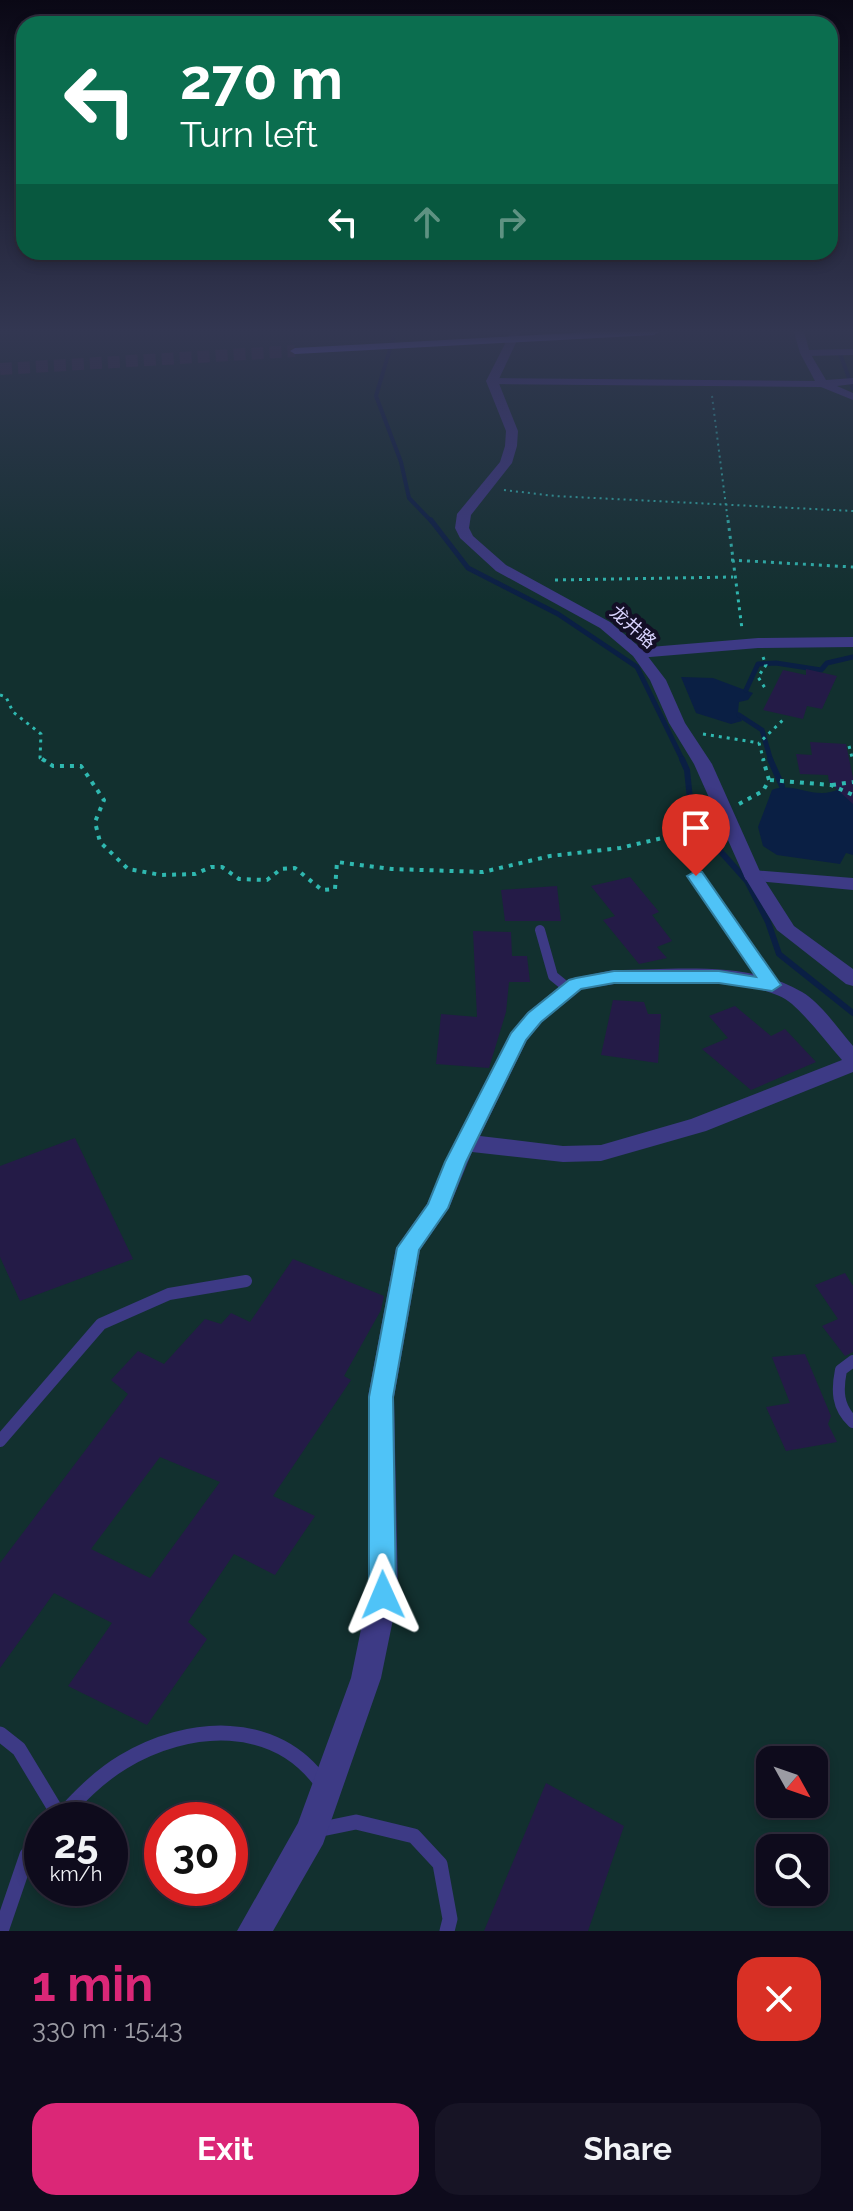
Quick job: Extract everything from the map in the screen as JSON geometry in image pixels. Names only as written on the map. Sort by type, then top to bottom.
[{"type":"street","name":"龙井路","points":[[508,422],[512,431],[506,463],[464,514],[462,528],[479,551],[521,580],[605,625],[638,653],[658,680],[684,734],[703,764],[718,818],[787,930],[853,979]]},
{"type":"street","points":[[638,653],[746,644],[853,642]]},
{"type":"street","points":[[753,876],[853,884]]},
{"type":"street","points":[[254,1931],[272,1920],[311,1832],[366,1678],[383,1595],[381,1397],[408,1248],[437,1208],[465,1143],[518,1037],[535,1017],[576,984],[614,977],[719,977],[772,985],[798,998],[853,1061],[698,1125],[601,1153],[563,1154],[465,1143]]},
{"type":"lane","points":[[696,876],[772,985]]},
{"type":"lane","points":[[540,930],[553,976],[569,989]]},
{"type":"lane","points":[[0,1441],[101,1324],[169,1294],[246,1281]]},
{"type":"lane","points":[[853,1361],[841,1370],[837,1393],[845,1416],[853,1422]]},
{"type":"lane","points":[[75,1802],[124,1761],[165,1744],[239,1732],[275,1741],[302,1758],[327,1789]]},
{"type":"lane","points":[[0,1734],[19,1749],[49,1802]]},
{"type":"lane","points":[[311,1832],[356,1822],[414,1836],[440,1864],[450,1919],[447,1931]]},
{"type":"lane","points":[[1,1931],[24,1864]]},
{"type":"path","points":[[715,422],[733,577],[746,644],[766,660],[758,677],[765,688]]},
{"type":"path","points":[[484,487],[555,496],[726,502],[787,509],[853,511]]},
{"type":"path","points":[[731,560],[853,567]]},
{"type":"path","points":[[521,580],[733,577]]},
{"type":"path","points":[[0,695],[6,697],[13,712],[41,734],[40,758],[53,766],[81,766],[104,800],[95,822],[100,842],[128,869],[161,875],[195,874],[211,867],[222,867],[239,879],[267,880],[281,869],[295,868],[322,890],[335,889],[337,862],[392,869],[483,872],[550,856],[620,848],[692,832],[763,791],[769,780],[759,743]]},
{"type":"path","points":[[759,743],[784,719]]},
{"type":"path","points":[[684,734],[715,734],[759,743]]},
{"type":"path","points":[[849,746],[853,761]]},
{"type":"path","points":[[769,780],[831,785],[853,782]]},
{"type":"path","points":[[831,785],[853,795]]},
{"type":"green space","points":[[0,422],[853,422],[853,1931],[0,1931]]},
{"type":"water","points":[[681,677],[713,678],[753,693],[748,700],[739,702],[738,712],[742,721],[731,724],[696,713]]},
{"type":"water","points":[[853,785],[853,855],[846,853],[840,864],[777,855],[763,846],[758,827],[772,790],[791,788],[826,793]]},
{"type":"building","points":[[806,669],[837,676],[822,709],[807,706],[803,719],[763,710],[783,670],[806,675]]},
{"type":"building","points":[[810,742],[846,744],[853,778],[853,804],[829,782],[828,775],[800,774],[796,754],[812,755]]},
{"type":"building","points":[[630,877],[659,912],[652,915],[672,941],[657,947],[667,958],[639,964],[603,920],[615,916],[591,886]]},
{"type":"building","points":[[557,886],[561,921],[505,921],[501,890]]},
{"type":"building","points":[[473,931],[511,932],[512,956],[527,956],[530,982],[509,982],[506,1012],[489,1068],[436,1064],[441,1014],[477,1017]]},
{"type":"building","points":[[613,1000],[644,1002],[648,1014],[661,1014],[658,1063],[601,1055]]},
{"type":"building","points":[[735,1006],[771,1036],[785,1029],[816,1062],[751,1090],[702,1049],[728,1038],[709,1016]]},
{"type":"building","points":[[75,1138],[133,1259],[20,1301],[0,1257],[0,1166]]},
{"type":"building","points":[[293,1259],[384,1296],[381,1310],[344,1376],[351,1380],[273,1496],[315,1516],[275,1575],[234,1554],[188,1622],[207,1639],[147,1725],[68,1686],[112,1623],[54,1593],[0,1668],[0,1563],[128,1394],[111,1380],[138,1351],[164,1364],[205,1319],[221,1324],[231,1313],[250,1322]],"holes":[[[160,1457],[220,1482],[150,1578],[91,1549]]]},
{"type":"building","points":[[845,1273],[853,1286],[853,1352],[845,1356],[822,1326],[838,1319],[815,1285]]},
{"type":"building","points":[[805,1354],[831,1416],[828,1424],[837,1442],[786,1451],[766,1407],[790,1403],[772,1357]]},
{"type":"building","points":[[546,1783],[624,1826],[588,1931],[484,1931]]},
{"type":"waterway","points":[[386,422],[401,462],[409,498],[432,522]]},
{"type":"waterway","points":[[431,520],[468,568],[558,614],[637,667],[683,761]]},
{"type":"waterway","points":[[746,690],[758,664],[776,663],[821,670],[827,663],[853,657]]},
{"type":"waterway","points":[[739,715],[762,730],[771,761]]},
{"type":"waterway","points":[[682,759],[687,770],[691,809],[704,833],[747,881],[768,922],[779,954],[853,1013]]},
{"type":"waterway","points":[[770,759],[782,786]]},
{"type":"route","points":[[383,1595],[381,1397],[408,1248],[437,1208],[456,1162],[518,1037],[535,1017],[576,984],[614,977],[719,977],[772,985],[696,876]]}]
